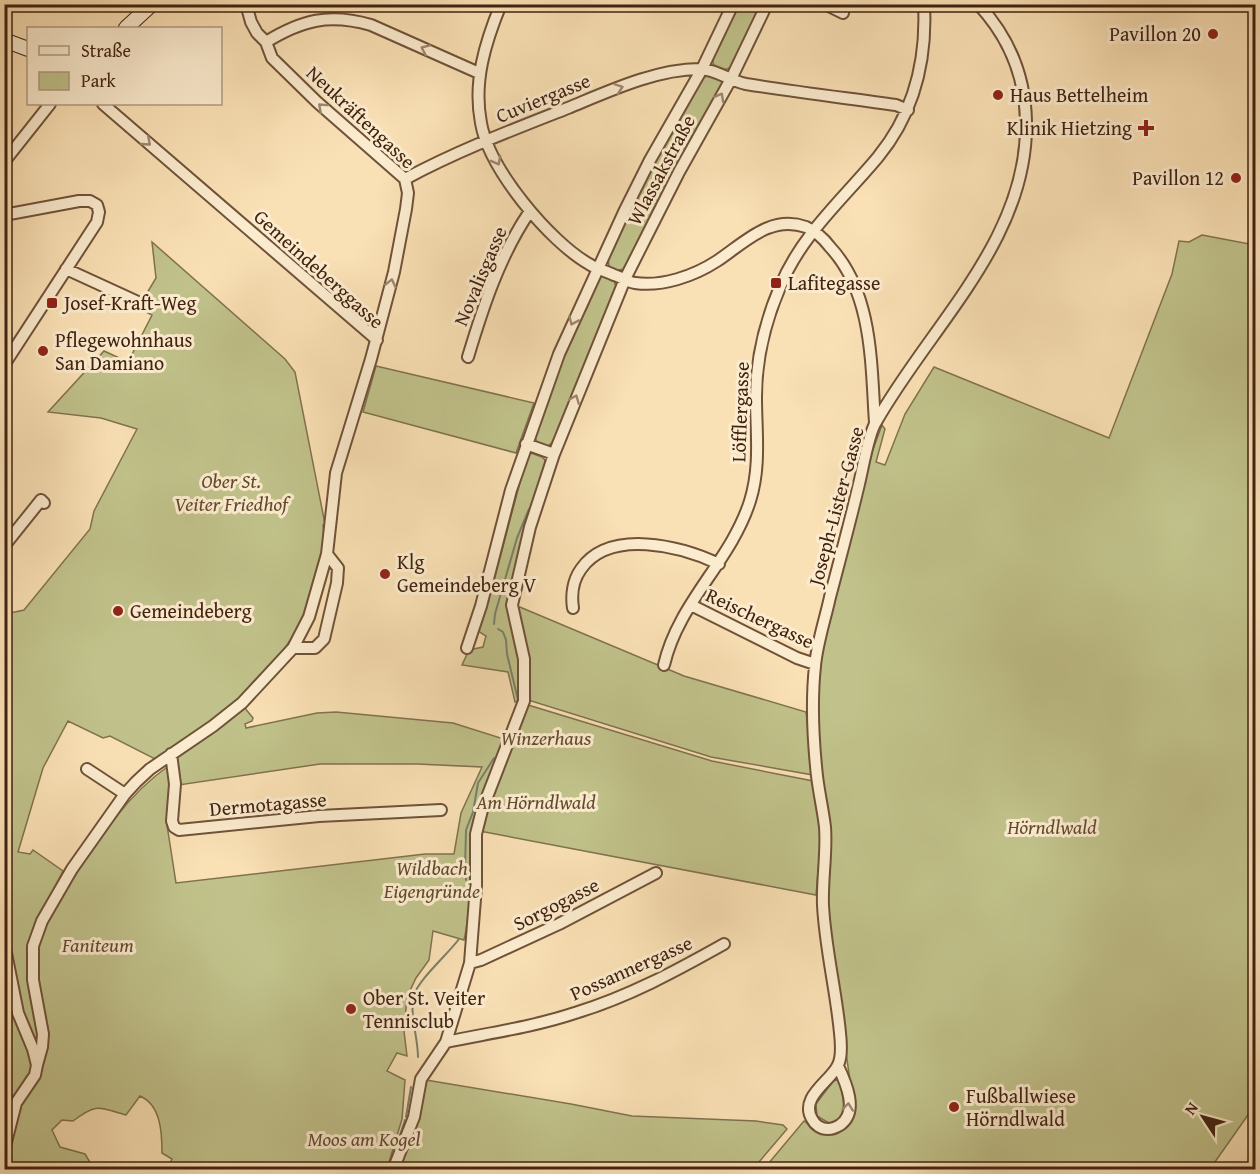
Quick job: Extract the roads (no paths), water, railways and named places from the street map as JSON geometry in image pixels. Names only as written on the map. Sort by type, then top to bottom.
[{"type":"street","points":[[127,27],[152,4]]},
{"type":"street","name":"Neukräftengasse","points":[[246,4],[254,28],[266,42],[272,58],[405,179],[408,193],[406,209],[377,340]]},
{"type":"street","points":[[501,4],[479,73],[479,112],[486,140],[500,167],[530,211],[564,245],[597,268],[634,283],[677,279],[700,271],[755,234],[779,225],[799,226],[813,231],[838,255],[850,276],[860,303],[869,341],[874,423]]},
{"type":"street","name":"Wlassakstraße","points":[[467,648],[481,606],[511,490],[559,354],[597,268],[650,160],[702,69],[733,4]]},
{"type":"street","name":"Wlassakstraße","points":[[470,963],[476,886],[476,834],[482,810],[524,702],[524,658],[512,605],[530,527],[554,454],[625,279],[767,4]]},
{"type":"street","points":[[825,4],[843,13]]},
{"type":"street","name":"Löfflergasse","points":[[664,664],[673,635],[738,531],[746,514],[755,479],[758,440],[756,383],[760,349],[780,285],[796,255],[813,231],[879,156],[908,110],[920,72],[924,49],[924,4]]},
{"type":"street","name":"Joseph-Lister-Gasse","points":[[838,1066],[825,1079],[813,1097],[809,1108],[813,1120],[819,1127],[826,1129],[835,1128],[844,1122],[849,1113],[849,1100],[844,1078],[838,1066],[840,1036],[823,904],[825,834],[812,724],[815,664],[874,423],[906,372],[980,268],[1000,231],[1017,189],[1024,161],[1027,131],[1026,102],[1017,63],[1000,30],[978,4]]},
{"type":"street","points":[[266,42],[306,22],[328,19],[353,20],[371,25],[479,73]]},
{"type":"street","points":[[4,40],[27,49]]},
{"type":"street","points":[[702,69],[743,84],[896,105],[908,110]]},
{"type":"street","name":"Cuviergasse","points":[[405,179],[486,140],[644,80],[681,70],[702,69]]},
{"type":"street","points":[[4,162],[49,105]]},
{"type":"street","name":"Gemeindeberggasse","points":[[4,1150],[16,1103],[34,1076],[42,1047],[43,1034],[31,958],[36,937],[48,910],[76,862],[125,794],[150,769],[242,703],[292,648],[309,617],[327,554],[336,473],[377,340],[104,105]]},
{"type":"street","points":[[4,215],[79,201],[90,201],[97,205],[99,212],[97,222],[4,365]]},
{"type":"street","name":"Novalisgasse","points":[[468,357],[495,280],[511,243],[530,211]]},
{"type":"street","points":[[66,269],[138,302]]},
{"type":"street","points":[[526,444],[554,454]]},
{"type":"street","points":[[4,546],[41,500],[44,503]]},
{"type":"street","points":[[573,608],[572,599],[576,578],[588,561],[605,550],[628,545],[656,545],[689,552],[718,564]]},
{"type":"street","name":"Gemeindeberggasse","points":[[292,648],[315,648],[324,639],[333,606],[338,574],[337,564],[327,554]]},
{"type":"street","name":"Reischergasse","points":[[691,605],[797,658],[815,664]]},
{"type":"street","name":"Dermotagasse","points":[[171,754],[175,784],[172,821],[174,827],[179,830],[319,816],[441,810]]},
{"type":"street","points":[[87,770],[125,794]]},
{"type":"street","name":"Sorgogasse","points":[[470,963],[559,924],[656,873]]},
{"type":"street","points":[[4,944],[18,1012],[37,1065]]},
{"type":"street","name":"Possannergasse","points":[[446,1042],[515,1029],[574,1014],[650,983],[724,944]]},
{"type":"street","points":[[393,1170],[414,1117],[420,1079],[446,1042],[470,963]]},
{"type":"waterway","points":[[494,624],[517,538],[529,509]]},
{"type":"waterway","points":[[498,629],[503,632],[506,640],[517,704]]},
{"type":"waterway","points":[[466,880],[466,830],[473,812],[478,783],[494,758]]},
{"type":"waterway","points":[[418,1057],[413,1018],[414,995],[428,974],[459,939]]},
{"type":"waterway","points":[[406,1117],[411,1087]]},
{"type":"waterway","points":[[395,1150],[405,1120]]},
{"type":"place","name":"Pavillon 20","points":[[1213,34]]},
{"type":"place","name":"Haus Bettelheim","points":[[998,95]]},
{"type":"place","name":"Klinik Hietzing","points":[[1146,128]]},
{"type":"place","name":"Pavillon 12","points":[[1236,178]]},
{"type":"place","name":"Lafitegasse","points":[[776,283]]},
{"type":"place","name":"Josef-Kraft-Weg","points":[[52,303]]},
{"type":"place","name":"Pflegewohnhaus San Damiano","points":[[43,351]]},
{"type":"place","name":"Klg Gemeindeberg V","points":[[385,574]]},
{"type":"place","name":"Gemeindeberg","points":[[118,611]]},
{"type":"place","name":"Ober St. Veiter Tennisclub","points":[[351,1009]]},
{"type":"place","name":"Fußballwiese Hörndlwald","points":[[954,1107]]},
{"type":"park label","name":"Ober St. Veiter Friedhof","points":[[231,492]]},
{"type":"park label","name":"Winzerhaus","points":[[546,738]]},
{"type":"park label","name":"Am Hörndlwald","points":[[536,802]]},
{"type":"park label","name":"Hörndlwald","points":[[1052,827]]},
{"type":"park label","name":"Wildbach Eigengründe","points":[[432,880]]},
{"type":"park label","name":"Faniteum","points":[[98,945]]},
{"type":"park label","name":"Moos am Kogel","points":[[364,1139]]}]
